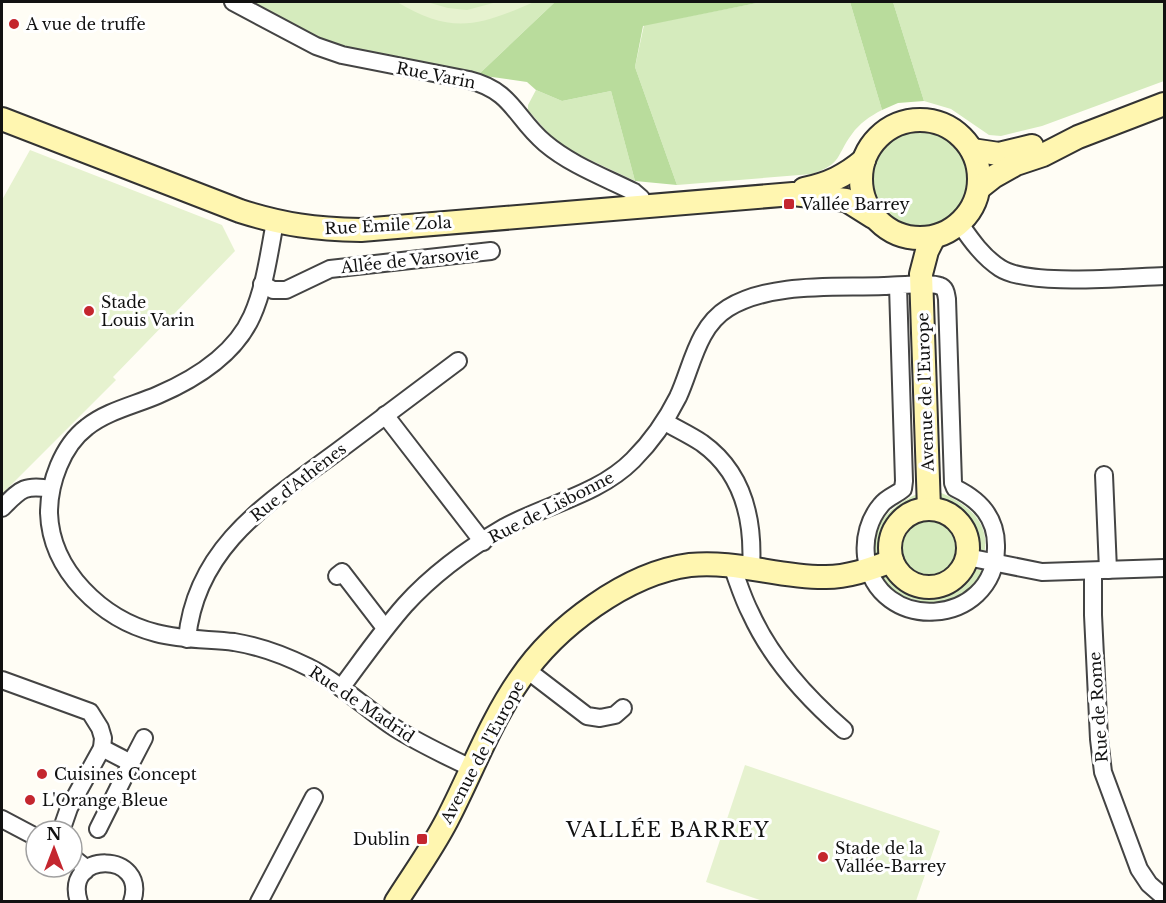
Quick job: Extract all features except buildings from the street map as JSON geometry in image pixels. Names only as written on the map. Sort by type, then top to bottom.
[{"type":"main road","points":[[979,188],[1016,164],[1043,155],[1078,137],[1164,104]]},
{"type":"main road","name":"Rue Émile Zola","points":[[2,119],[240,212],[275,222],[320,230],[361,230],[794,194],[846,200],[873,217]]},
{"type":"main road","points":[[914,121],[933,121],[957,133],[972,150],[978,164],[979,188],[969,214],[960,224],[934,237],[917,238],[901,236],[881,225],[873,217],[862,195],[860,181],[864,160],[873,143],[882,133],[894,126],[914,121]]},
{"type":"main road","points":[[972,150],[999,154],[1078,137]]},
{"type":"main road","name":"Rue Émile Zola","points":[[794,194],[803,189],[833,182],[851,172],[864,160]]},
{"type":"main road","name":"Avenue de l'Europe","points":[[901,236],[913,253],[921,280]]},
{"type":"main road","name":"Avenue de l'Europe","points":[[929,509],[921,280],[927,250],[934,237]]},
{"type":"main road","points":[[929,509],[946,513],[960,524],[967,540],[967,558],[963,567],[950,581],[931,587],[921,586],[903,577],[892,561],[890,546],[897,525],[908,515],[929,509]]},
{"type":"main road","name":"Avenue de l'Europe","points":[[396,902],[437,837],[511,692],[526,670],[579,617],[597,604],[651,576],[687,566],[703,564],[742,567],[826,577],[848,575],[892,561]]},
{"type":"street","name":"Rue Varin","points":[[233,2],[316,46],[342,55],[469,80],[489,87],[508,100],[543,142],[577,165],[634,192],[641,198],[643,206]]},
{"type":"street","points":[[2,508],[28,486],[51,489],[65,454],[76,437],[88,426],[118,410],[159,395],[182,383],[209,366],[236,342],[252,316],[262,284],[275,222]]},
{"type":"street","points":[[960,224],[991,262],[1001,269],[1023,277],[1053,279],[1164,276]]},
{"type":"street","name":"Allée de Varsovie","points":[[262,284],[273,290],[286,290],[330,269],[491,251]]},
{"type":"street","points":[[898,286],[903,489],[890,496],[881,505],[869,526],[865,549],[869,569],[876,584],[893,601],[915,611],[939,612],[951,610],[972,598],[988,580],[994,564],[997,545],[991,522],[978,502],[955,488],[951,447],[946,293],[940,286],[921,280]]},
{"type":"street","name":"Rue de Lisbonne","points":[[341,688],[386,628],[428,582],[448,565],[519,520],[575,497],[614,475],[632,461],[665,422],[689,372],[700,341],[717,317],[726,309],[739,302],[770,292],[898,286],[921,280]]},
{"type":"street","name":"Rue d'Athènes","points":[[187,639],[199,587],[220,551],[242,525],[272,499],[458,361]]},
{"type":"street","name":"Rue de Lisbonne","points":[[385,416],[483,542]]},
{"type":"street","points":[[665,422],[692,437],[712,452],[734,478],[744,498],[750,520],[752,542],[742,567],[750,613],[776,658],[809,698],[844,730]]},
{"type":"street","points":[[902,448],[951,447]]},
{"type":"street","name":"Rue de Rome","points":[[1104,475],[1097,717],[1103,772],[1139,869],[1149,884],[1164,897]]},
{"type":"street","name":"Rue de Madrid","points":[[51,489],[50,522],[53,538],[66,568],[77,583],[98,603],[132,624],[154,633],[187,639],[237,643],[263,649],[309,667],[398,730],[473,769]]},
{"type":"street","points":[[967,558],[1042,572],[1164,568]]},
{"type":"street","points":[[337,576],[342,572],[386,628]]},
{"type":"street","points":[[526,670],[587,716],[600,718],[615,715],[623,708]]},
{"type":"street","points":[[2,680],[90,712],[100,728],[103,738],[102,748],[65,819]]},
{"type":"street","points":[[98,829],[144,738]]},
{"type":"street","points":[[102,748],[131,763]]},
{"type":"street","points":[[259,902],[314,797]]},
{"type":"street","points":[[2,819],[24,831]]},
{"type":"street","points":[[78,901],[77,885],[85,871],[101,863],[113,863],[119,866],[131,879],[135,900]]},
{"type":"green space","points":[[245,2],[555,2],[478,75],[364,54],[316,39]]},
{"type":"green space","points":[[397,2],[427,2],[467,10],[497,2],[534,2],[481,21],[450,23],[416,12]]},
{"type":"green space","points":[[555,2],[762,2],[643,26],[635,67],[677,185],[635,181],[611,91],[562,101],[536,90],[527,82],[478,75]]},
{"type":"green space","points":[[762,2],[850,2],[882,110],[858,127],[834,163],[812,174],[677,185],[635,67],[644,25]]},
{"type":"green space","points":[[850,2],[893,2],[924,101],[898,103],[882,110]]},
{"type":"green space","points":[[893,2],[1164,2],[1164,81],[1042,126],[1001,136],[989,135],[951,109],[924,101]]},
{"type":"green space","points":[[536,90],[562,101],[611,91],[635,181],[555,141],[528,110],[528,105]]},
{"type":"green space","points":[[919,129],[938,133],[954,144],[965,160],[969,179],[965,198],[954,214],[938,225],[919,229],[900,225],[884,214],[873,198],[869,179],[873,160],[884,144],[900,133]]},
{"type":"green space","name":"Stade Louis Varin","points":[[30,150],[222,225],[235,251],[113,377],[116,380],[2,494],[2,200]]},
{"type":"green space","points":[[939,492],[958,501],[974,514],[984,532],[984,554],[978,551],[975,532],[968,518],[939,500]]},
{"type":"green space","points":[[919,493],[919,501],[902,510],[891,521],[885,534],[882,554],[876,556],[876,534],[879,525],[892,509]]},
{"type":"green space","points":[[930,520],[941,522],[954,533],[959,549],[957,560],[946,573],[930,578],[919,576],[906,565],[901,549],[903,538],[914,525]]},
{"type":"green space","points":[[973,569],[986,571],[968,591],[939,607],[895,592],[882,580],[878,572],[885,570],[911,590],[931,596],[951,591],[963,582]]},
{"type":"green space","name":"Stade de la Vallée-Barrey","points":[[745,765],[940,831],[916,901],[763,901],[706,882]]},
{"type":"place","name":"A vue de truffe","points":[[14,24]]},
{"type":"place","name":"Vallée Barrey","points":[[789,204]]},
{"type":"place","name":"Stade Louis Varin","points":[[89,311]]},
{"type":"place","name":"Cuisines Concept","points":[[42,774]]},
{"type":"place","name":"L'Orange Bleue","points":[[30,800]]},
{"type":"place","name":"Dublin","points":[[422,839]]},
{"type":"place","name":"Stade de la Vallée-Barrey","points":[[823,857]]},
{"type":"district","name":"VALLÉE BARREY","points":[[668,830]]}]
